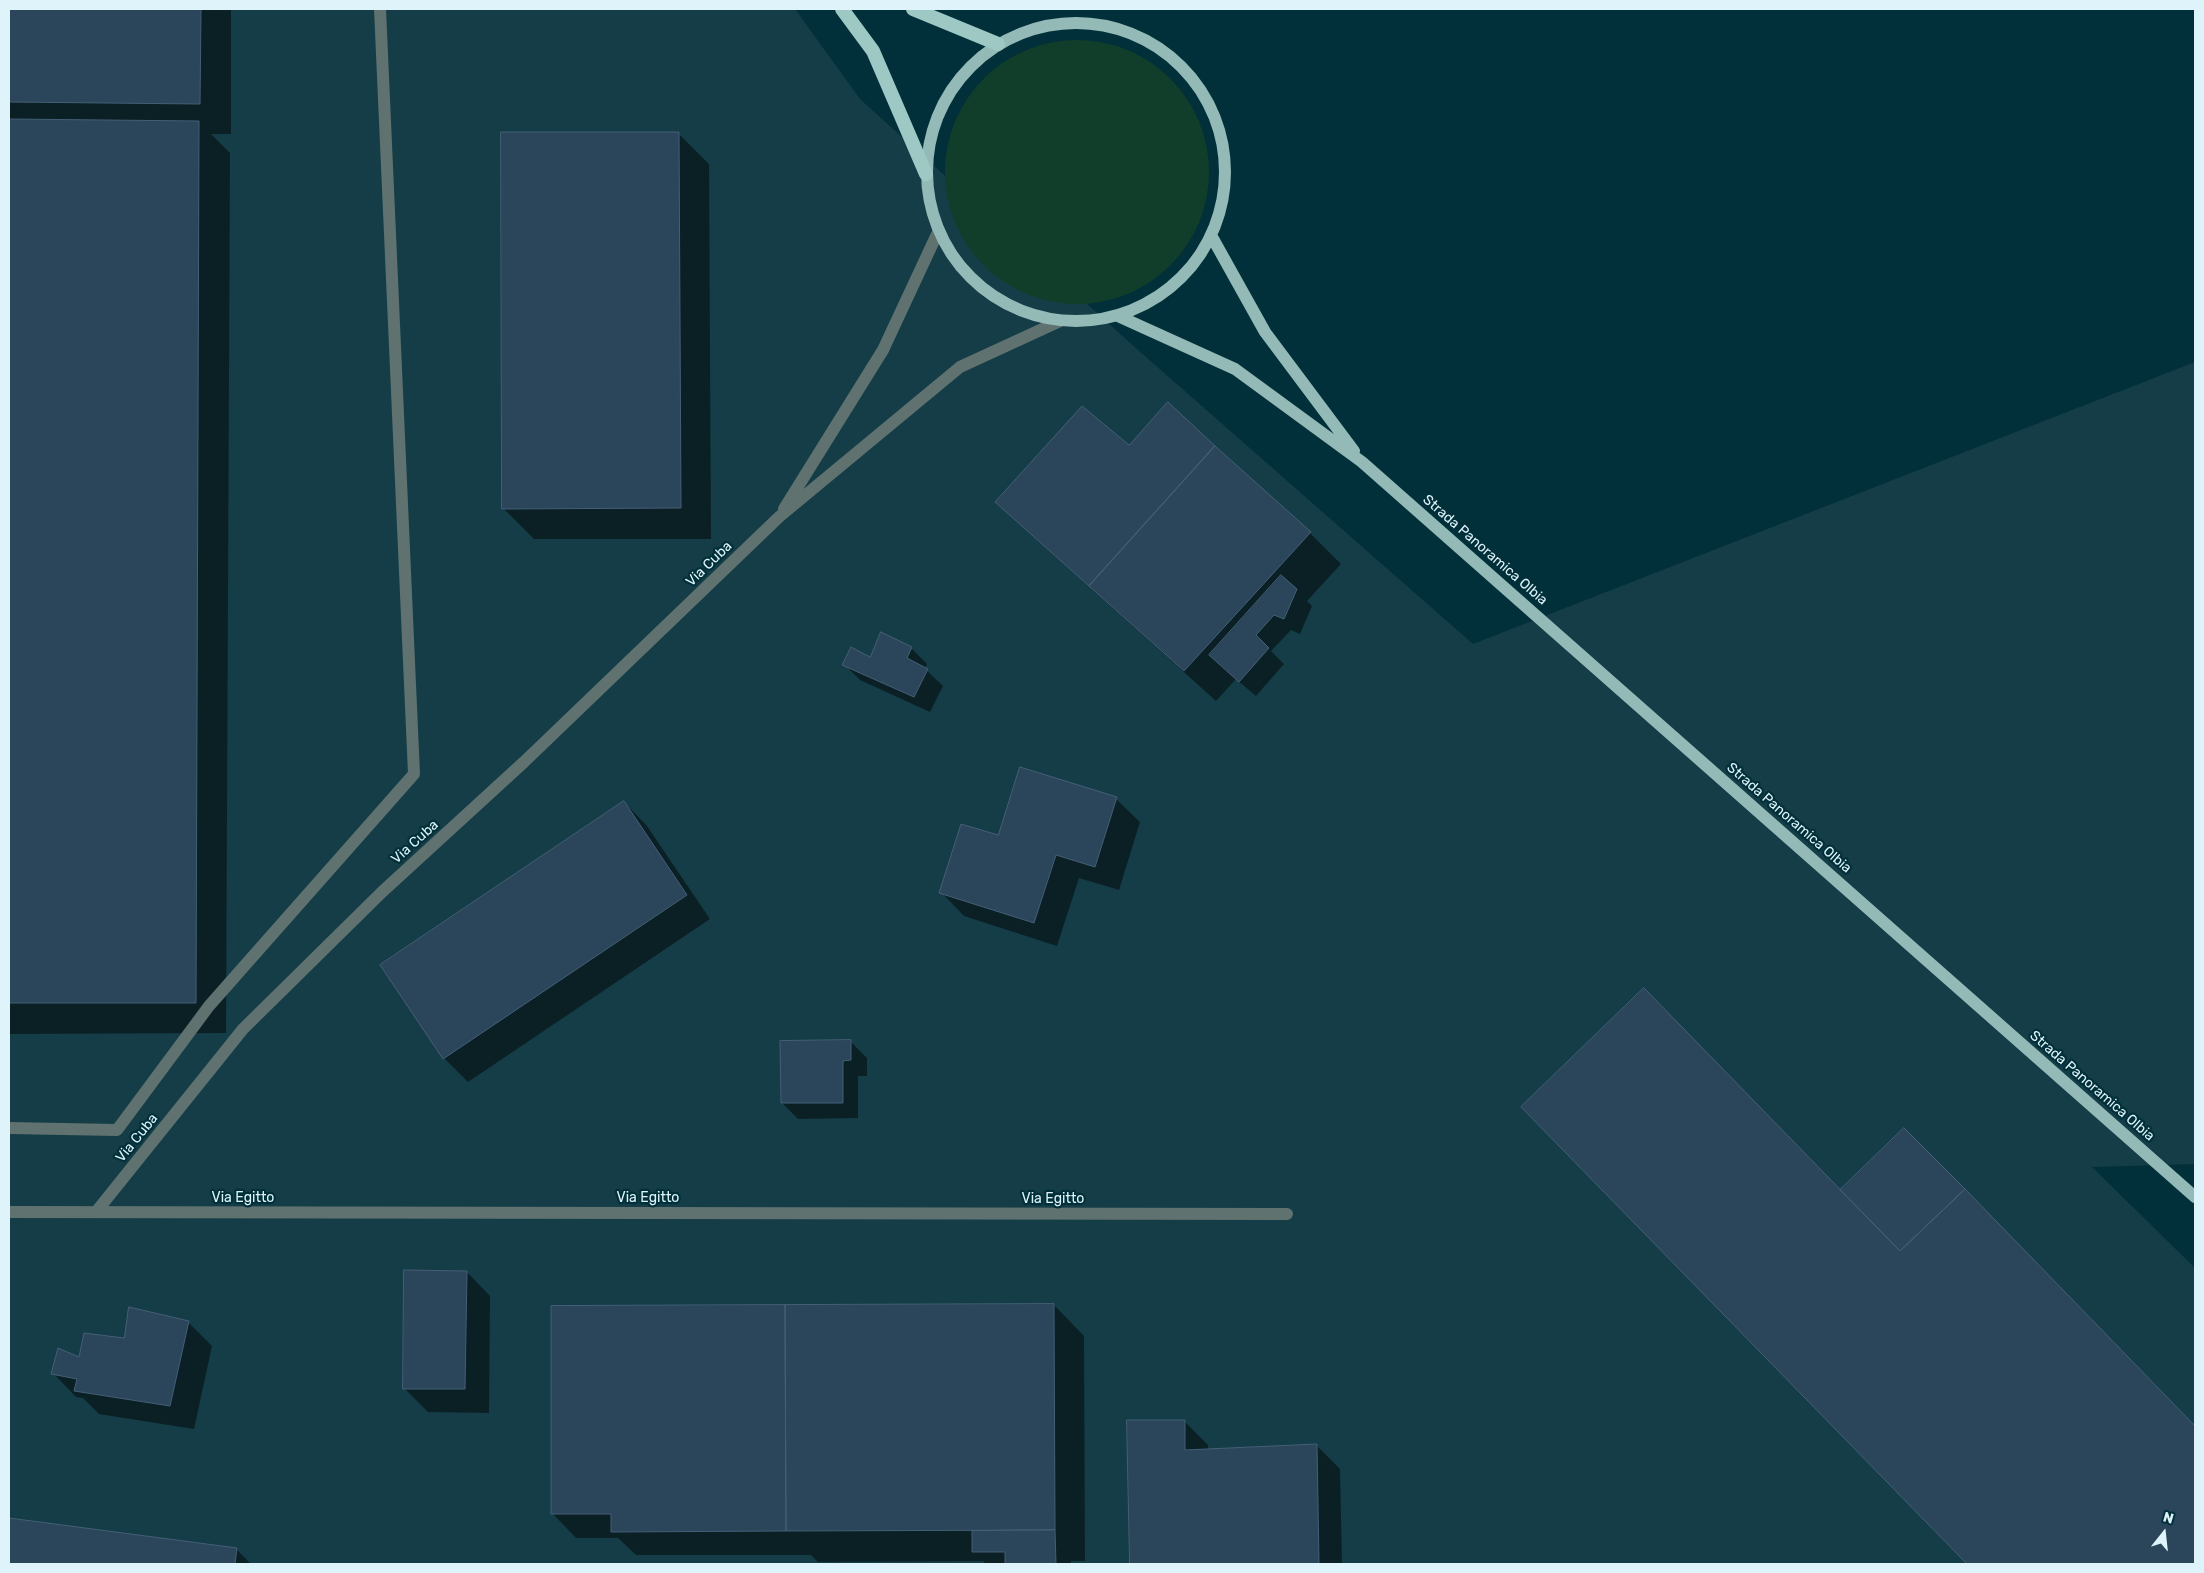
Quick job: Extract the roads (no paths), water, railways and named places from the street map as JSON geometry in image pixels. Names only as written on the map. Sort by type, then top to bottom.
[{"type":"highway","points":[[842,9],[873,51],[926,174]]},
{"type":"highway","points":[[913,9],[998,44]]},
{"type":"main road","points":[[1090,23],[1137,35],[1177,61],[1207,99],[1224,143],[1225,191],[1212,237],[1189,272],[1156,299],[1118,316],[1089,321],[1060,321],[1022,311],[987,292],[959,265],[938,232],[930,203],[926,174],[934,123],[960,78],[998,44],[1043,26],[1090,23]]},
{"type":"main road","points":[[1212,237],[1266,332],[1362,462]]},
{"type":"main road","points":[[1118,316],[1235,369],[1362,462]]},
{"type":"main road","name":"Strada Panoramica Olbia","points":[[1362,462],[2195,1197]]},
{"type":"street","points":[[9,1128],[117,1130],[209,1006],[414,774],[380,9]]},
{"type":"street","name":"Via Cuba","points":[[779,517],[883,350],[938,232]]},
{"type":"street","name":"Via Cuba","points":[[96,1212],[243,1029],[382,892],[524,762],[779,517],[960,368],[1060,321]]},
{"type":"street","name":"Via Egitto","points":[[9,1212],[1287,1214]]}]
